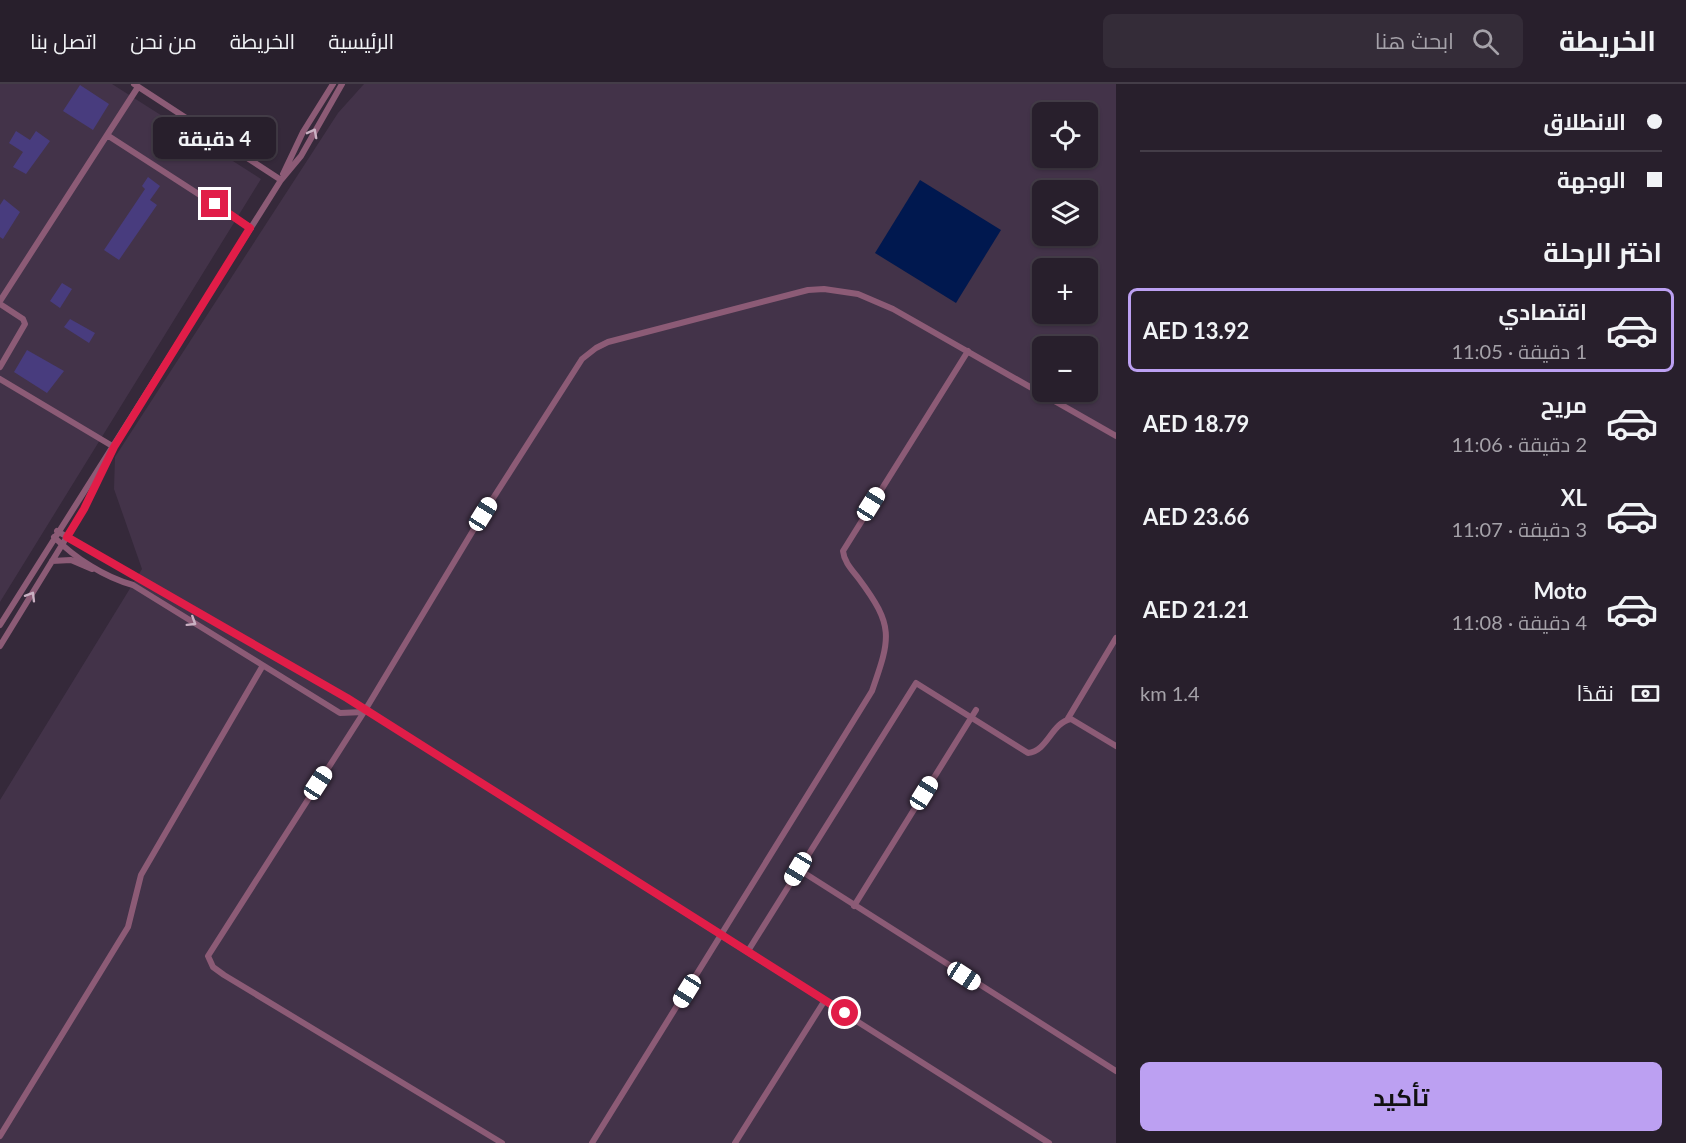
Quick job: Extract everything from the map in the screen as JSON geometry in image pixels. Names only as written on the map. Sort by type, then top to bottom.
[{"type":"street","points":[[281,180],[297,142],[333,84]]},
{"type":"street","points":[[0,625],[2,618],[114,447],[250,228],[281,180],[301,156],[327,105],[342,84]]},
{"type":"street","points":[[0,367],[25,324],[23,319],[0,302],[107,135],[136,85],[281,180]]},
{"type":"street","points":[[107,135],[250,228]]},
{"type":"street","points":[[502,1143],[224,975],[209,962],[212,947],[364,711],[574,369],[596,348],[608,342],[778,296],[824,289],[858,294],[876,300],[1116,436]]},
{"type":"street","points":[[592,1143],[872,691],[885,653],[886,629],[879,609],[846,561],[843,551],[968,351]]},
{"type":"street","points":[[0,380],[114,447]]},
{"type":"street","points":[[0,646],[84,509],[114,447]]},
{"type":"street","points":[[55,534],[67,537],[347,698],[364,711],[723,934],[1049,1143]]},
{"type":"street","points":[[55,534],[62,545],[117,580]]},
{"type":"street","points":[[52,561],[71,560],[133,585],[262,667],[340,713],[364,711]]},
{"type":"street","points":[[748,951],[912,685],[921,684],[1032,753],[1042,745],[1058,724],[1067,720],[1116,638]]},
{"type":"street","points":[[0,1136],[128,927],[141,875],[262,667]]},
{"type":"street","points":[[854,906],[976,710]]},
{"type":"street","points":[[1067,720],[1077,723],[1116,746]]},
{"type":"street","points":[[798,869],[1116,1071]]},
{"type":"street","points":[[735,1143],[825,1000]]},
{"type":"shaded area","points":[[0,84],[112,84],[261,179],[0,602]]},
{"type":"shaded area","points":[[364,84],[1116,84],[1116,1143],[0,1143],[0,800],[142,569],[114,489],[115,457],[338,113]]},
{"type":"water","points":[[920,180],[1001,230],[956,303],[875,253]]},
{"type":"building","points":[[80,85],[109,104],[93,130],[63,111]]},
{"type":"building","points":[[16,131],[30,140],[36,131],[50,141],[26,174],[13,167],[23,152],[9,143]]},
{"type":"building","points":[[148,177],[160,186],[150,200],[157,205],[119,260],[104,250],[145,189],[142,186]]},
{"type":"building","points":[[4,199],[20,212],[3,239],[0,237],[0,205]]},
{"type":"building","points":[[62,283],[72,289],[60,308],[50,301]]},
{"type":"building","points":[[70,319],[95,333],[89,343],[64,327]]},
{"type":"building","points":[[27,350],[64,371],[47,393],[14,372]]},
{"type":"route","points":[[215,204],[250,228],[114,447],[84,509],[67,537],[347,698],[364,711],[723,934],[845,1013]]}]
